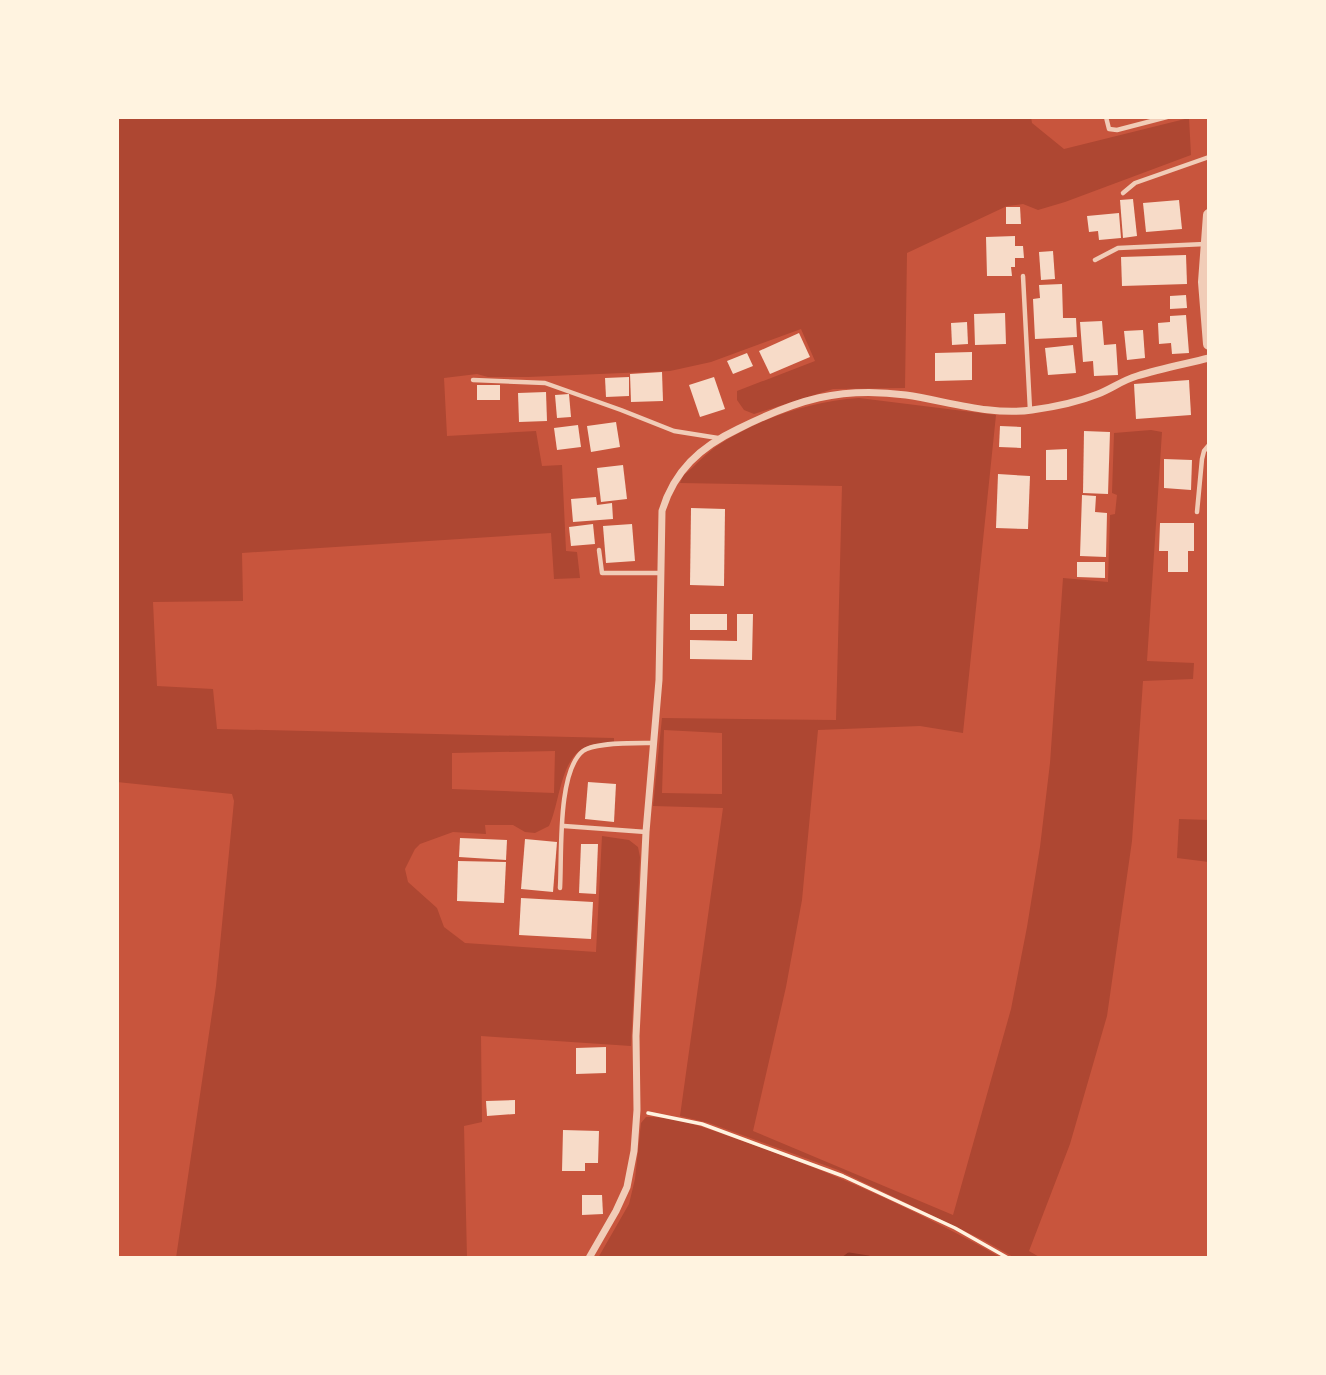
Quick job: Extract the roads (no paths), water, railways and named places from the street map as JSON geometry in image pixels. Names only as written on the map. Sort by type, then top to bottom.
[{"type":"street","points":[[1209,215],[1204,282],[1209,344]]},
{"type":"street","points":[[590,1256],[617,1211],[626,1187],[634,1151],[637,1110],[636,1036],[646,832],[659,680],[662,511],[668,490],[678,474],[718,438],[791,405],[833,393],[904,395],[999,411],[1030,411],[1068,403],[1098,394],[1135,377],[1209,358]]},
{"type":"lane","points":[[1106,117],[1109,129],[1117,130],[1167,117]]},
{"type":"lane","points":[[1123,193],[1135,183],[1209,157]]},
{"type":"lane","points":[[1095,260],[1118,248],[1206,244]]},
{"type":"lane","points":[[1023,276],[1030,411]]},
{"type":"lane","points":[[473,380],[545,383],[674,431],[718,438]]},
{"type":"lane","points":[[1197,512],[1202,459],[1209,445]]},
{"type":"lane","points":[[599,550],[602,573],[661,572]]},
{"type":"lane","points":[[560,888],[563,802],[567,775],[576,759],[584,750],[653,743]]},
{"type":"lane","points":[[564,826],[646,832]]},
{"type":"waterway","points":[[845,1258],[849,1255],[868,1258]]}]
